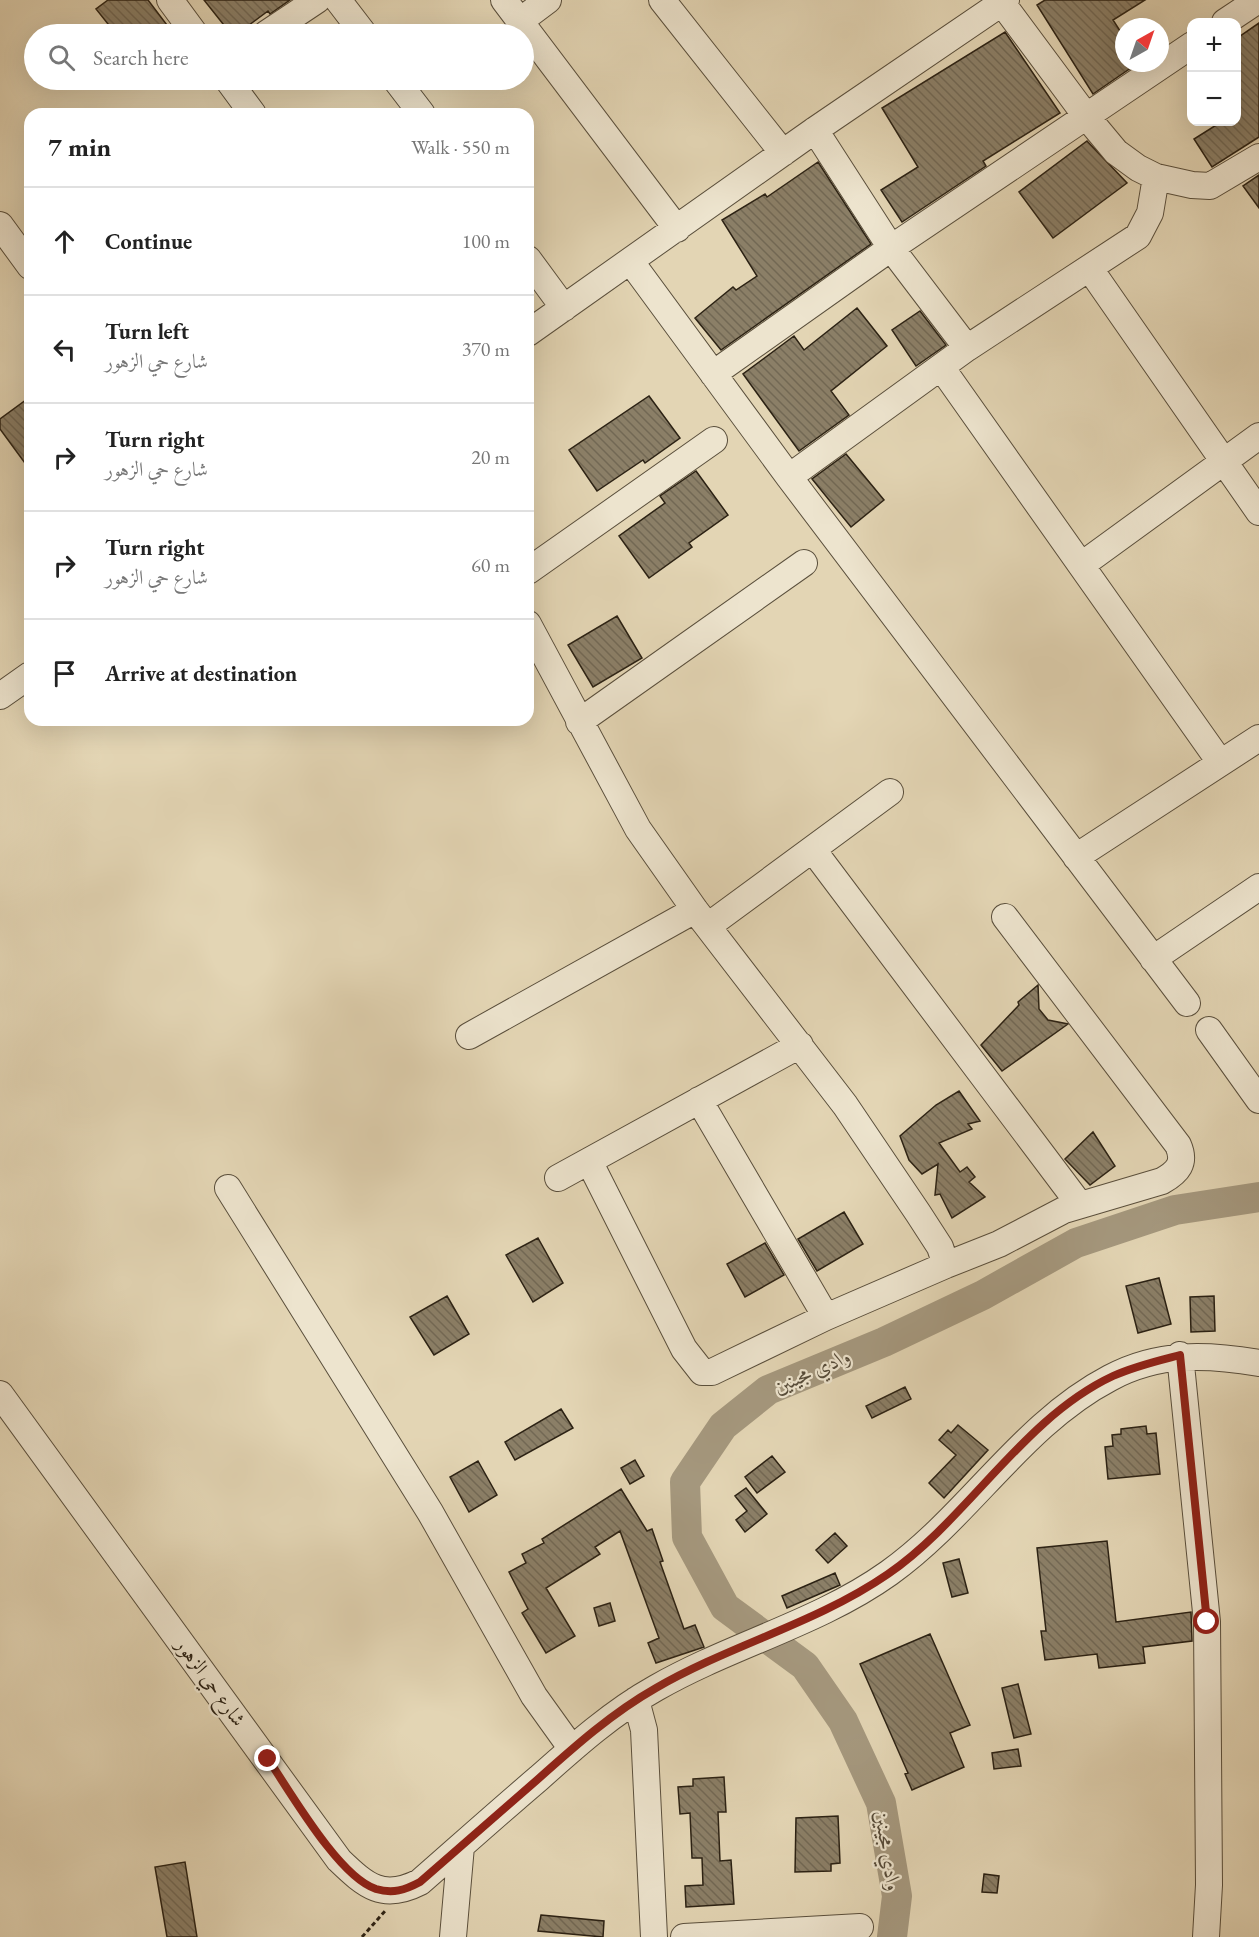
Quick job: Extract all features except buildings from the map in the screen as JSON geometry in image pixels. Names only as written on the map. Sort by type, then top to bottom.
[{"type":"street","points":[[170,0],[188,24]]},
{"type":"street","points":[[282,24],[317,0]]},
{"type":"street","points":[[338,0],[356,24]]},
{"type":"street","points":[[504,0],[522,24]]},
{"type":"street","points":[[520,21],[548,0]]},
{"type":"street","points":[[662,0],[783,153]]},
{"type":"street","points":[[1231,18],[1258,0]]},
{"type":"street","points":[[534,329],[814,130],[1004,1],[1086,116],[1116,152],[1138,168],[1156,177],[1192,185],[1210,186],[1259,157]]},
{"type":"street","points":[[534,40],[677,229]]},
{"type":"street","points":[[713,374],[891,248],[1187,48]]},
{"type":"street","points":[[235,90],[249,108]]},
{"type":"street","points":[[404,90],[417,108]]},
{"type":"street","points":[[814,130],[891,248],[967,348]]},
{"type":"street","points":[[789,477],[967,348],[1138,236],[1150,213],[1156,177]]},
{"type":"street","points":[[0,225],[24,258]]},
{"type":"street","points":[[631,262],[789,477],[1187,1003]]},
{"type":"street","points":[[534,267],[564,308]]},
{"type":"street","points":[[1090,269],[1259,512]]},
{"type":"street","points":[[941,367],[1083,564],[1220,762]]},
{"type":"street","points":[[1083,564],[1259,436]]},
{"type":"street","points":[[534,567],[714,441]]},
{"type":"street","points":[[579,722],[804,563]]},
{"type":"street","points":[[534,636],[638,829],[702,918],[800,1045],[918,1213],[940,1247],[946,1264]]},
{"type":"street","points":[[0,696],[24,679]]},
{"type":"street","points":[[1076,857],[1259,738]]},
{"type":"street","points":[[469,1036],[702,918],[813,850],[890,792]]},
{"type":"street","points":[[813,850],[1080,1205]]},
{"type":"street","points":[[1153,959],[1259,887]]},
{"type":"street","points":[[589,1161],[684,1349],[702,1371],[712,1372],[826,1317],[946,1264],[969,1258],[1064,1210],[1162,1182],[1173,1175],[1182,1164],[1182,1155],[1178,1145],[1005,917]]},
{"type":"street","points":[[1209,1030],[1257,1092]]},
{"type":"street","points":[[558,1178],[800,1045]]},
{"type":"street","points":[[699,1100],[826,1317]]},
{"type":"street","points":[[228,1188],[430,1512],[534,1696],[572,1749]]},
{"type":"street","points":[[1180,1355],[1207,1622],[1209,1885],[1206,1937]]},
{"type":"street","points":[[397,1892],[420,1882],[606,1720],[636,1700],[687,1673],[852,1596],[887,1574],[941,1530],[1053,1416],[1112,1377],[1144,1364],[1180,1355],[1259,1362]]},
{"type":"street","name":"شارع حي الزهور","points":[[0,1394],[339,1860],[361,1882],[377,1889],[397,1892]]},
{"type":"street","points":[[636,1700],[644,1730],[654,1937]]},
{"type":"street","points":[[453,1937],[461,1846]]},
{"type":"street","points":[[684,1937],[860,1927]]},
{"type":"path","points":[[362,1937],[377,1922],[397,1892]]},
{"type":"waterway","name":"وادي مجينين","points":[[892,1937],[897,1896],[881,1803],[843,1721],[805,1666],[725,1607],[687,1537],[685,1482],[723,1426],[768,1390],[884,1342],[983,1295],[1076,1243],[1175,1210],[1259,1197]]},
{"type":"route","points":[[268,1759],[339,1860],[361,1882],[377,1889],[397,1892],[410,1888],[420,1882],[623,1707],[658,1687],[852,1596],[887,1574],[941,1530],[1028,1440],[1053,1416],[1082,1394],[1112,1377],[1144,1364],[1180,1355],[1207,1622]]}]
